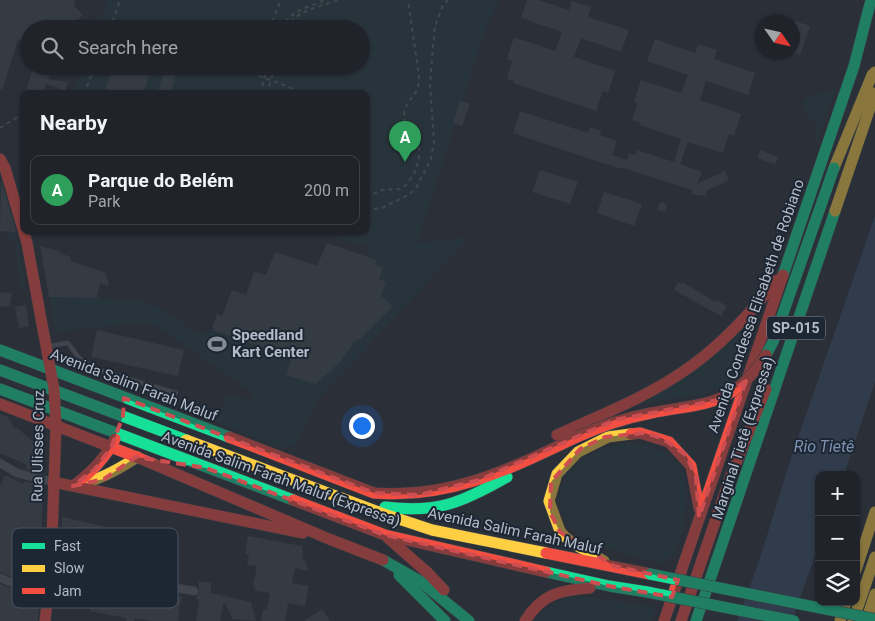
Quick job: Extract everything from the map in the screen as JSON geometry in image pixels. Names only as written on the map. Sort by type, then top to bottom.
[{"type":"main road","name":"Avenida Condessa Elisabeth de Robiano","points":[[664,621],[833,126],[852,76],[871,0]]},
{"type":"main road","points":[[448,487],[479,480],[615,420],[662,411],[692,408],[718,400],[735,391],[749,378],[762,362],[773,342],[834,168],[854,117],[875,72]]},
{"type":"main road","name":"Marginal Tietê (Expressa)","points":[[696,621],[875,93]]},
{"type":"main road","name":"Rua Ulisses Cruz","points":[[0,158],[8,176],[20,218]]},
{"type":"main road","name":"Rua Ulisses Cruz","points":[[25,235],[47,347],[56,410],[52,528]]},
{"type":"main road","points":[[448,487],[647,392],[677,375],[716,346],[757,305],[785,270]]},
{"type":"main road","name":"SP-015","points":[[681,621],[730,478],[750,427],[772,376],[790,344]]},
{"type":"main road","name":"Avenida Salim Farah Maluf","points":[[0,350],[374,493],[419,495],[448,487]]},
{"type":"main road","points":[[0,370],[123,416]]},
{"type":"main road","name":"Avenida Salim Farah Maluf (Expressa)","points":[[0,389],[385,535],[484,560],[794,621]]},
{"type":"main road","points":[[69,485],[95,469],[111,448],[123,416],[124,398]]},
{"type":"main road","points":[[0,404],[138,457],[329,539],[386,561],[420,580],[470,621]]},
{"type":"main road","name":"Avenida Salim Farah Maluf","points":[[123,416],[432,530],[875,619]]},
{"type":"main road","points":[[186,422],[219,452]]},
{"type":"main road","points":[[614,566],[573,543],[560,532],[550,512],[548,497],[552,482],[567,462],[580,449],[605,437],[626,433],[644,433],[662,438],[673,444],[686,455],[693,469],[699,496],[699,517]]},
{"type":"main road","points":[[344,499],[396,509],[435,510],[454,505],[481,492],[565,443]]},
{"type":"main road","points":[[52,494],[60,486],[92,483],[104,479],[138,457],[206,468]]},
{"type":"main road","points":[[54,465],[59,478],[69,485]]},
{"type":"main road","points":[[53,482],[250,521],[329,539]]},
{"type":"main road","points":[[859,561],[875,512]]},
{"type":"main road","points":[[385,535],[428,573],[452,598],[470,621]]},
{"type":"main road","points":[[853,621],[875,557]]},
{"type":"main road","points":[[386,561],[445,621]]},
{"type":"main road","points":[[525,621],[531,609],[537,603],[557,592],[609,586]]},
{"type":"main road","points":[[866,621],[875,594]]},
{"type":"main road","points":[[840,621],[845,606]]},
{"type":"main road","name":"Rua Ulisses Cruz","points":[[45,621],[47,608]]},
{"type":"street","points":[[0,463],[17,473],[53,482]]},
{"type":"street","points":[[0,578],[12,583]]},
{"type":"street","points":[[178,588],[194,591]]},
{"type":"lane","points":[[47,347],[68,343],[79,358],[95,369],[176,393]]},
{"type":"path","points":[[113,20],[120,0]]},
{"type":"path","points":[[273,20],[281,0]]},
{"type":"path","points":[[285,20],[293,13],[325,0]]},
{"type":"path","points":[[291,20],[338,0]]},
{"type":"path","points":[[370,194],[382,190],[400,189],[406,185],[414,174],[419,160],[419,145],[404,121],[407,104],[418,89],[419,76],[408,0]]},
{"type":"path","points":[[370,210],[382,208],[410,194],[416,188],[430,159],[434,141],[430,85],[435,26],[443,6],[448,0]]},
{"type":"path","points":[[86,90],[91,75]]},
{"type":"path","points":[[253,75],[297,90]]},
{"type":"path","points":[[261,90],[265,75]]},
{"type":"path","points":[[268,90],[272,75]]},
{"type":"path","points":[[0,128],[20,116]]},
{"type":"highlighted area","points":[[746,381],[699,517],[696,477],[686,455],[662,438],[644,433],[605,437],[580,449],[551,482],[550,512],[560,532],[614,566],[678,580],[672,597],[609,586],[385,535],[206,468],[136,457],[104,479],[73,486],[95,469],[111,448],[123,416],[124,398],[374,493],[419,495],[479,480],[615,420],[718,400]]},
{"type":"green space","points":[[107,0],[500,0],[486,28],[417,243],[469,237],[317,401],[296,444],[292,447],[281,448],[216,422],[227,394],[253,401],[250,391],[157,326],[150,324],[108,326],[56,333],[49,297],[139,300],[161,308],[200,335],[205,334],[211,329],[292,359],[382,267],[375,265],[377,260],[366,256],[370,245],[352,243],[329,235],[370,235],[370,90],[75,90],[81,75],[370,75],[370,20],[100,20]]},
{"type":"green space","points":[[835,89],[816,143],[816,125],[803,111],[802,104],[808,97]]},
{"type":"green space","points":[[8,232],[16,232],[26,290],[22,290],[14,239],[7,238]]},
{"type":"green space","points":[[758,316],[737,377],[724,386],[703,395],[663,400],[627,408],[740,332]]},
{"type":"green space","points":[[627,442],[657,448],[670,455],[681,467],[685,476],[685,517],[678,544],[672,555],[658,563],[605,548],[576,533],[563,514],[560,504],[560,494],[563,485],[568,476],[583,460],[607,447]]},
{"type":"green space","points":[[578,595],[656,607],[652,621],[536,621],[554,604],[565,598]]},
{"type":"water","name":"Rio Tietê","points":[[875,216],[875,382],[845,471],[815,471],[815,555],[792,621],[737,621],[759,561],[791,458]]},
{"type":"building","points":[[0,0],[75,0],[74,6],[83,15],[78,20],[20,20],[20,41],[18,40],[2,90],[0,89]]},
{"type":"building","points":[[527,0],[538,0],[569,10],[572,1],[591,7],[588,17],[629,30],[621,52],[581,38],[574,57],[615,71],[608,93],[603,91],[596,111],[513,83],[514,81],[507,79],[512,61],[507,59],[514,37],[555,51],[562,32],[521,18]]},
{"type":"building","points":[[800,23],[810,26],[800,55]]},
{"type":"building","points":[[655,39],[695,53],[698,44],[717,50],[714,59],[755,73],[748,95],[706,81],[700,100],[741,114],[734,136],[729,134],[723,153],[688,142],[680,164],[702,172],[697,184],[725,171],[729,180],[706,191],[706,196],[691,194],[692,190],[513,133],[520,111],[588,133],[590,127],[601,131],[600,135],[617,141],[612,155],[627,160],[629,153],[635,155],[637,150],[674,162],[681,139],[640,125],[640,123],[632,120],[638,103],[634,102],[641,80],[681,93],[688,75],[647,61]]},
{"type":"building","points":[[31,75],[49,75],[48,79],[68,82],[65,90],[46,84],[44,90],[26,90]]},
{"type":"building","points":[[110,75],[149,75],[144,90],[105,90]]},
{"type":"building","points":[[163,75],[176,75],[171,90],[158,90]]},
{"type":"building","points":[[460,101],[470,104],[462,126],[453,123]]},
{"type":"building","points":[[760,150],[778,157],[775,164],[757,158]]},
{"type":"building","points":[[540,170],[578,182],[570,204],[532,192]]},
{"type":"building","points":[[1,180],[15,227],[16,232],[0,231]]},
{"type":"building","points":[[604,192],[642,204],[634,226],[597,213]]},
{"type":"building","points":[[660,202],[667,204],[665,212],[657,210]]},
{"type":"building","points":[[327,243],[377,260],[375,265],[383,267],[379,279],[386,282],[381,296],[393,306],[361,338],[353,343],[341,361],[316,384],[286,375],[292,358],[213,330],[214,328],[212,327],[217,314],[222,316],[232,290],[246,295],[254,272],[266,275],[275,252],[317,266]]},
{"type":"building","points":[[40,246],[59,251],[59,253],[71,257],[70,261],[106,273],[109,286],[100,283],[97,298],[49,297]]},
{"type":"building","points":[[678,282],[682,284],[683,282],[715,302],[716,300],[727,306],[721,316],[674,290]]},
{"type":"building","points":[[0,292],[12,293],[9,307],[0,306]]},
{"type":"building","points":[[26,305],[29,326],[19,328],[15,307]]},
{"type":"building","points":[[97,330],[184,350],[178,376],[91,357]]},
{"type":"building","points":[[0,414],[8,417],[15,429],[16,427],[39,447],[44,448],[43,468],[41,471],[37,472],[26,469],[27,465],[0,453]]},
{"type":"building","points":[[5,475],[24,484],[25,481],[43,487],[42,528],[12,528],[12,577],[0,572],[0,486]]},
{"type":"building","points":[[62,517],[103,526],[103,528],[62,528]]},
{"type":"building","points":[[248,536],[302,546],[302,560],[306,561],[308,571],[295,568],[292,583],[309,586],[305,606],[288,603],[285,621],[261,621],[263,610],[267,610],[270,593],[256,591],[253,586],[257,566],[247,565],[249,555],[245,554]]},
{"type":"building","points":[[199,581],[211,583],[211,593],[251,602],[256,621],[233,619],[224,602],[220,621],[196,621],[199,600],[196,599],[199,592]]},
{"type":"building","points":[[0,584],[12,589],[12,608],[39,608],[38,621],[0,621]]},
{"type":"building","points":[[178,596],[182,597],[178,621],[152,621],[134,618],[134,621],[126,621],[126,618],[90,611],[90,608],[178,608]]},
{"type":"building","points":[[322,609],[330,621],[304,621]]},
{"type":"traffic: fast","points":[[783,275],[854,66],[871,0]]},
{"type":"traffic: fast","points":[[766,355],[773,342],[834,168]]},
{"type":"traffic: fast","points":[[696,621],[835,211]]},
{"type":"traffic: fast","points":[[0,350],[229,437]]},
{"type":"traffic: fast","points":[[0,370],[186,440]]},
{"type":"traffic: fast","points":[[0,389],[293,500]]},
{"type":"traffic: fast","points":[[385,507],[420,509],[449,504],[477,493],[507,477]]},
{"type":"traffic: fast","points":[[383,560],[420,581],[469,621]]},
{"type":"traffic: fast","points":[[546,572],[647,592]]},
{"type":"traffic: fast","points":[[650,574],[875,619]]},
{"type":"traffic: fast","points":[[399,575],[445,621]]},
{"type":"traffic: fast","points":[[647,592],[794,621]]},
{"type":"traffic: slow","points":[[834,168],[872,75],[875,72]]},
{"type":"traffic: slow","points":[[835,211],[875,93]]},
{"type":"traffic: slow","points":[[604,561],[564,536],[560,531],[549,501],[557,474],[578,452],[608,437],[631,434]]},
{"type":"traffic: slow","points":[[186,440],[381,513],[432,530],[546,553]]},
{"type":"traffic: slow","points":[[77,485],[109,474],[137,457]]},
{"type":"traffic: slow","points":[[859,561],[875,512]]},
{"type":"traffic: slow","points":[[853,621],[875,557]]},
{"type":"traffic: slow","points":[[866,621],[875,594]]},
{"type":"traffic: slow","points":[[840,621],[845,606]]},
{"type":"traffic: jam","points":[[0,159],[5,168],[20,219]]},
{"type":"traffic: jam","points":[[25,235],[54,389],[56,426],[52,528]]},
{"type":"traffic: jam","points":[[664,621],[783,275]]},
{"type":"traffic: jam","points":[[557,435],[638,398],[669,381],[697,362],[734,329],[777,280]]},
{"type":"traffic: jam","points":[[577,437],[632,417],[716,400],[729,394],[741,385],[754,372],[766,355]]},
{"type":"traffic: jam","points":[[681,621],[730,478],[766,389]]},
{"type":"traffic: jam","points":[[0,404],[139,458],[383,560]]},
{"type":"traffic: jam","points":[[631,434],[640,433],[669,442],[691,466],[699,508]]},
{"type":"traffic: jam","points":[[229,437],[374,493],[402,494],[454,486],[479,479],[528,460],[577,437]]},
{"type":"traffic: jam","points":[[73,486],[97,465],[115,439]]},
{"type":"traffic: jam","points":[[53,482],[303,533]]},
{"type":"traffic: jam","points":[[293,500],[385,535],[546,572]]},
{"type":"traffic: jam","points":[[388,538],[428,573],[444,590]]},
{"type":"traffic: jam","points":[[546,553],[650,574]]},
{"type":"traffic: jam","points":[[525,621],[531,612],[545,599],[561,592],[590,588]]},
{"type":"traffic: jam","points":[[45,621],[46,608]]},
{"type":"place","name":"Parque do Belém","points":[[405,162]]},
{"type":"place","name":"Speedland Kart Center","points":[[217,344]]}]
